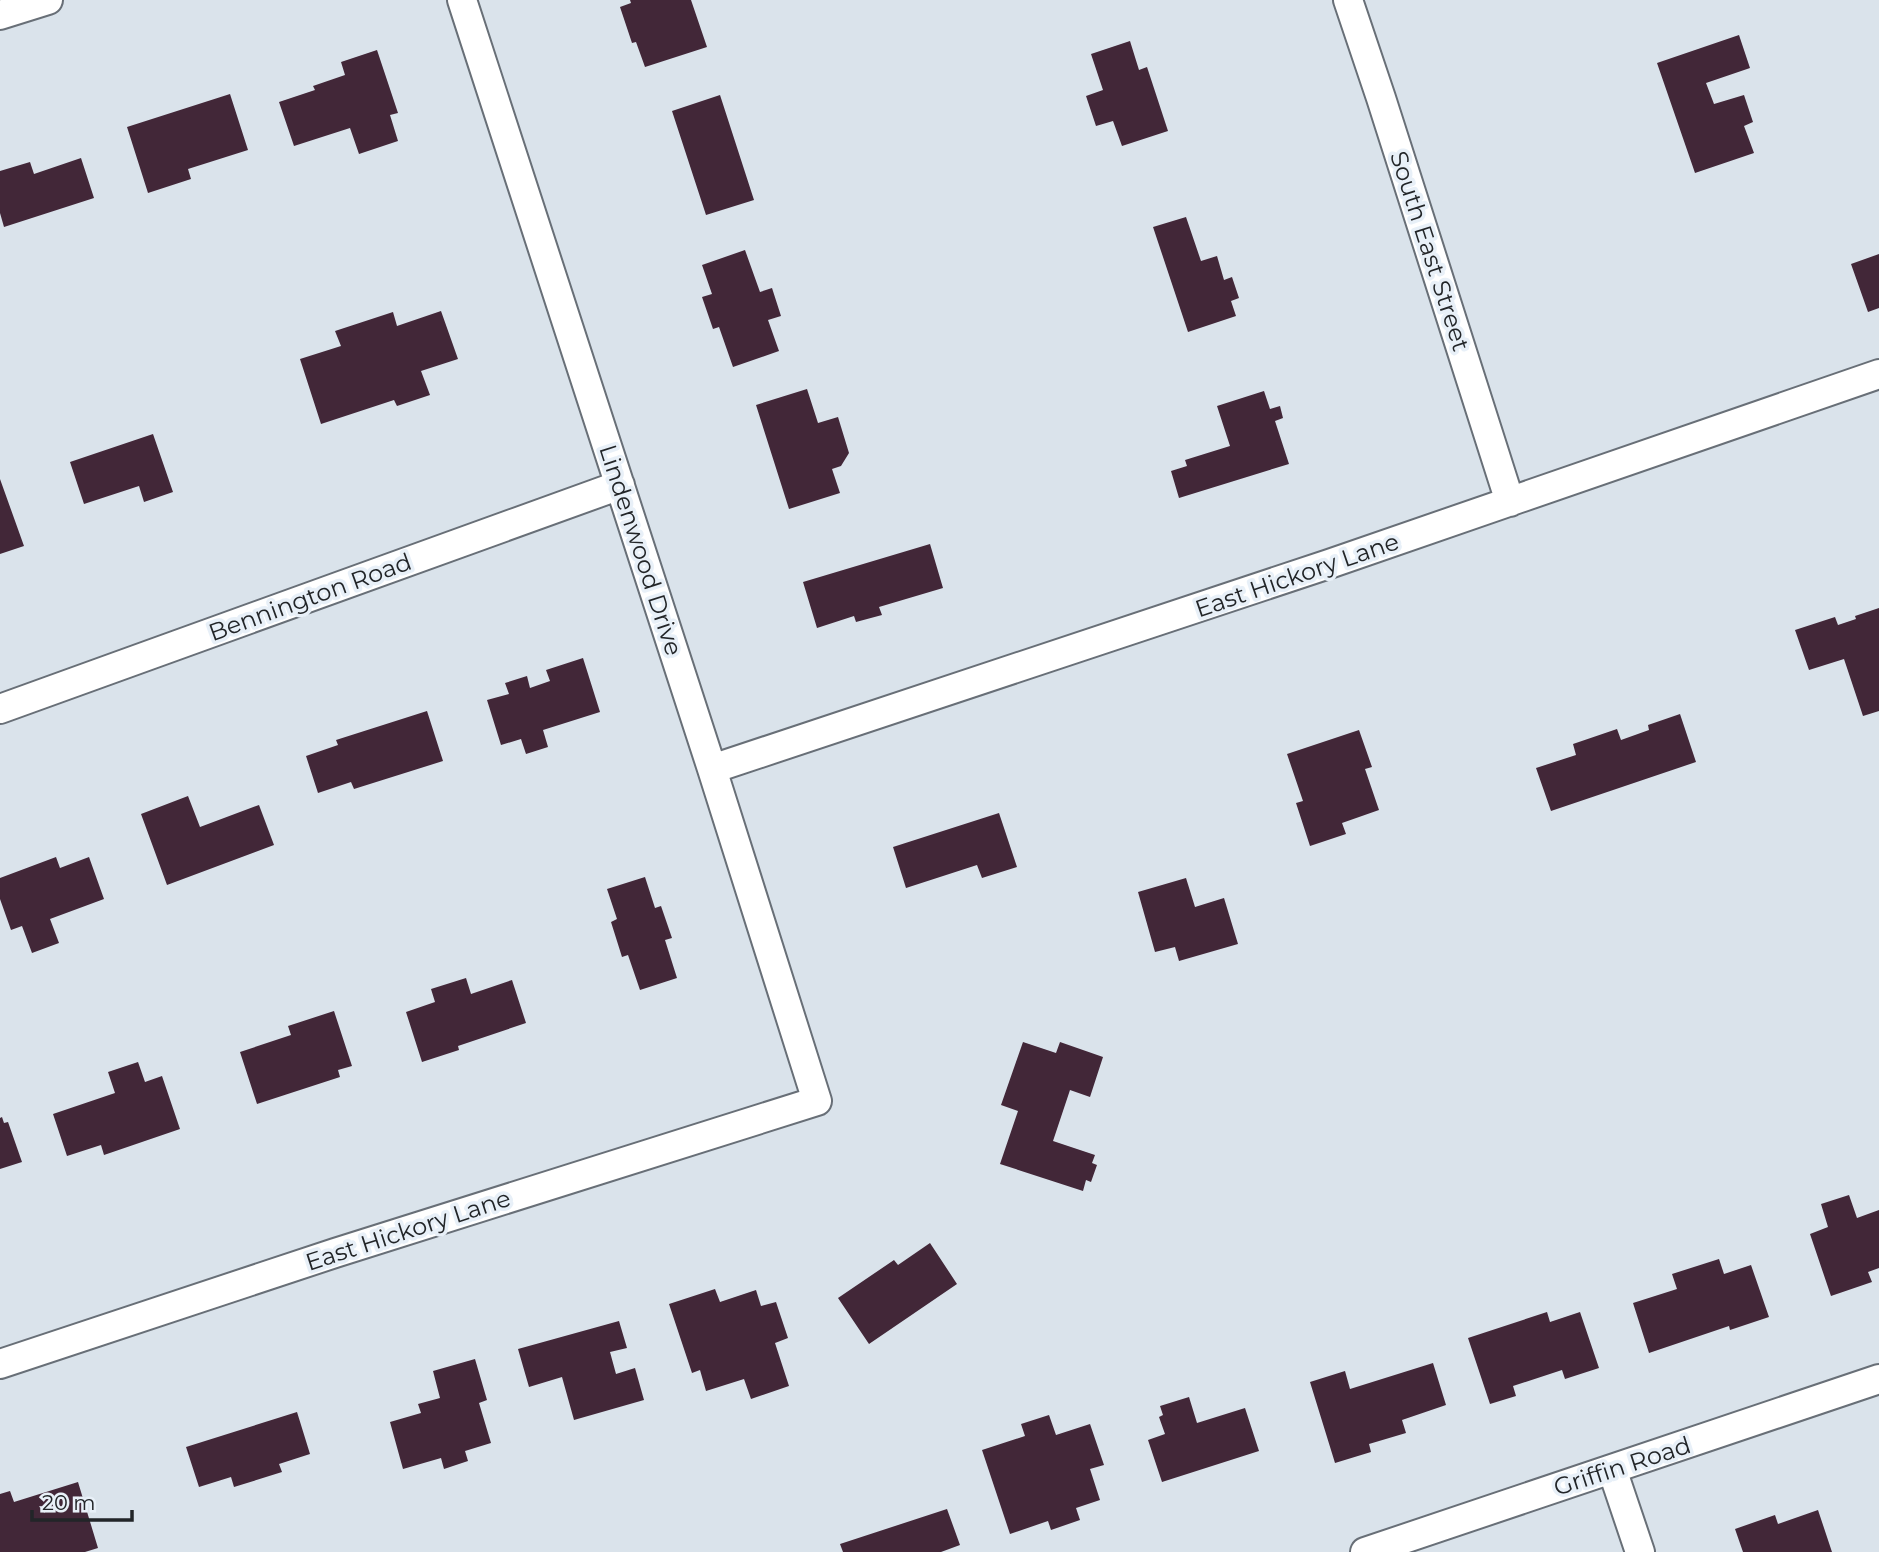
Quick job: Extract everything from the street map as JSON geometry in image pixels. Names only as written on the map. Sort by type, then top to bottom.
[{"type":"street","points":[[0,15],[48,0]]},
{"type":"street","name":"Lindenwood Drive","points":[[462,0],[817,1101]]},
{"type":"street","name":"South East Street","points":[[1348,0],[1510,502]]},
{"type":"street","name":"East Hickory Lane","points":[[712,769],[1329,564],[1879,374]]},
{"type":"street","name":"Bennington Road","points":[[0,709],[620,485]]},
{"type":"street","name":"East Hickory Lane","points":[[0,1364],[348,1249],[817,1101]]},
{"type":"street","name":"Griffin Road","points":[[1365,1552],[1879,1379]]},
{"type":"street","points":[[1612,1469],[1640,1552]]},
{"type":"building","points":[[630,0],[691,0],[707,47],[645,67],[636,42],[632,43],[620,7],[631,3]]},
{"type":"building","points":[[1739,35],[1750,68],[1706,83],[1714,104],[1744,95],[1753,122],[1744,126],[1754,153],[1695,173],[1657,63]]},
{"type":"building","points":[[1130,41],[1139,70],[1147,67],[1168,131],[1122,146],[1113,121],[1096,126],[1086,96],[1103,90],[1091,54]]},
{"type":"building","points":[[377,50],[398,113],[390,115],[398,141],[359,154],[350,128],[294,146],[279,102],[315,90],[313,86],[345,75],[341,62]]},
{"type":"building","points":[[230,94],[248,150],[188,169],[191,179],[148,193],[127,127]]},
{"type":"building","points":[[720,95],[754,200],[706,215],[672,111]]},
{"type":"building","points":[[81,158],[94,198],[4,227],[0,213],[0,171],[30,162],[34,174]]},
{"type":"building","points":[[1186,217],[1201,261],[1217,256],[1224,280],[1232,277],[1239,298],[1231,301],[1236,316],[1188,332],[1153,227]]},
{"type":"building","points":[[745,250],[760,292],[772,288],[781,316],[768,320],[779,351],[733,367],[719,327],[713,329],[702,297],[712,294],[702,265]]},
{"type":"building","points":[[1879,254],[1879,308],[1868,312],[1851,264]]},
{"type":"building","points":[[441,311],[458,359],[421,371],[430,395],[397,406],[394,400],[321,424],[300,359],[341,346],[335,331],[393,312],[397,326]]},
{"type":"building","points":[[807,389],[818,423],[838,417],[849,453],[841,466],[832,469],[840,493],[789,509],[756,405]]},
{"type":"building","points":[[1264,391],[1270,409],[1280,406],[1283,418],[1275,421],[1289,464],[1179,498],[1171,471],[1187,466],[1185,460],[1230,446],[1217,406]]},
{"type":"building","points":[[153,434],[173,492],[144,502],[139,486],[84,504],[70,462]]},
{"type":"building","points":[[0,479],[24,546],[0,554]]},
{"type":"building","points":[[930,544],[943,588],[879,607],[882,615],[856,622],[854,616],[817,628],[803,582]]},
{"type":"building","points":[[1879,608],[1879,711],[1863,716],[1844,659],[1809,670],[1795,630],[1835,617],[1838,625]]},
{"type":"building","points":[[583,658],[600,712],[543,730],[548,747],[526,754],[521,739],[501,745],[487,700],[509,694],[505,683],[527,676],[530,688],[550,681],[546,670]]},
{"type":"building","points":[[427,711],[443,761],[354,789],[351,782],[318,793],[306,756],[338,745],[336,740]]},
{"type":"building","points":[[1680,714],[1696,762],[1551,811],[1536,768],[1576,755],[1573,744],[1617,729],[1621,740],[1649,730],[1648,725]]},
{"type":"building","points":[[1359,730],[1372,767],[1365,769],[1379,810],[1342,823],[1346,834],[1310,846],[1296,803],[1303,801],[1287,754]]},
{"type":"building","points":[[188,796],[200,827],[259,805],[274,845],[167,885],[141,814]]},
{"type":"building","points":[[999,813],[1017,867],[982,878],[977,865],[906,888],[893,847]]},
{"type":"building","points":[[56,857],[60,868],[89,857],[104,899],[50,919],[59,943],[32,953],[22,926],[11,930],[0,899],[0,878]]},
{"type":"building","points":[[645,877],[655,908],[661,906],[672,938],[665,940],[677,978],[640,990],[628,955],[622,957],[611,922],[617,919],[607,889]]},
{"type":"building","points":[[1186,878],[1195,907],[1224,898],[1238,944],[1179,961],[1175,947],[1155,952],[1138,892]]},
{"type":"building","points":[[466,978],[471,994],[512,980],[526,1023],[458,1046],[459,1050],[422,1062],[406,1012],[435,1002],[431,989]]},
{"type":"building","points":[[334,1011],[352,1066],[338,1070],[340,1077],[257,1104],[240,1052],[291,1035],[288,1026]]},
{"type":"building","points":[[1023,1042],[1056,1053],[1060,1042],[1103,1057],[1090,1097],[1070,1090],[1053,1141],[1095,1155],[1092,1163],[1097,1165],[1091,1182],[1086,1180],[1083,1191],[1000,1164],[1018,1111],[1001,1105]]},
{"type":"building","points":[[138,1062],[145,1082],[162,1076],[180,1129],[104,1155],[101,1145],[67,1156],[53,1114],[115,1093],[108,1072]]},
{"type":"building","points":[[2,1117],[4,1123],[8,1122],[22,1162],[0,1169],[0,1118]]},
{"type":"building","points":[[1849,1195],[1857,1218],[1879,1210],[1879,1268],[1868,1272],[1872,1282],[1831,1296],[1810,1234],[1828,1227],[1821,1204]]},
{"type":"building","points":[[930,1243],[957,1284],[869,1344],[838,1298],[894,1260],[898,1265]]},
{"type":"building","points":[[1719,1259],[1724,1274],[1751,1265],[1769,1317],[1730,1330],[1729,1326],[1649,1353],[1633,1303],[1677,1289],[1672,1274]]},
{"type":"building","points":[[715,1289],[720,1302],[756,1290],[761,1306],[776,1302],[788,1338],[775,1343],[789,1386],[751,1399],[744,1379],[706,1391],[700,1370],[692,1373],[669,1304]]},
{"type":"building","points":[[1547,1312],[1550,1322],[1580,1312],[1599,1368],[1565,1379],[1562,1370],[1513,1386],[1516,1396],[1490,1404],[1468,1338]]},
{"type":"building","points":[[619,1321],[627,1348],[610,1352],[616,1374],[635,1368],[644,1400],[574,1420],[562,1377],[529,1387],[518,1349]]},
{"type":"building","points":[[475,1359],[487,1400],[479,1403],[491,1443],[465,1451],[468,1461],[444,1469],[441,1458],[403,1469],[390,1422],[421,1413],[418,1404],[440,1398],[433,1371]]},
{"type":"building","points":[[1433,1363],[1446,1405],[1402,1420],[1406,1433],[1369,1444],[1371,1452],[1335,1463],[1310,1382],[1345,1371],[1350,1389]]},
{"type":"building","points":[[1189,1397],[1197,1423],[1245,1408],[1259,1451],[1162,1482],[1148,1440],[1165,1434],[1159,1417],[1163,1415],[1160,1406]]},
{"type":"building","points":[[297,1412],[310,1454],[279,1464],[282,1472],[234,1487],[231,1477],[199,1487],[186,1447]]},
{"type":"building","points":[[1049,1415],[1056,1435],[1090,1424],[1104,1465],[1090,1469],[1100,1500],[1076,1508],[1080,1520],[1051,1530],[1048,1521],[1010,1534],[982,1450],[1025,1436],[1021,1424]]},
{"type":"building","points":[[78,1482],[98,1548],[85,1552],[0,1552],[0,1494],[10,1491],[14,1502]]},
{"type":"building","points":[[947,1509],[960,1545],[941,1552],[843,1552],[840,1544]]},
{"type":"building","points":[[1818,1510],[1832,1552],[1743,1552],[1735,1529],[1775,1515],[1778,1524]]}]
